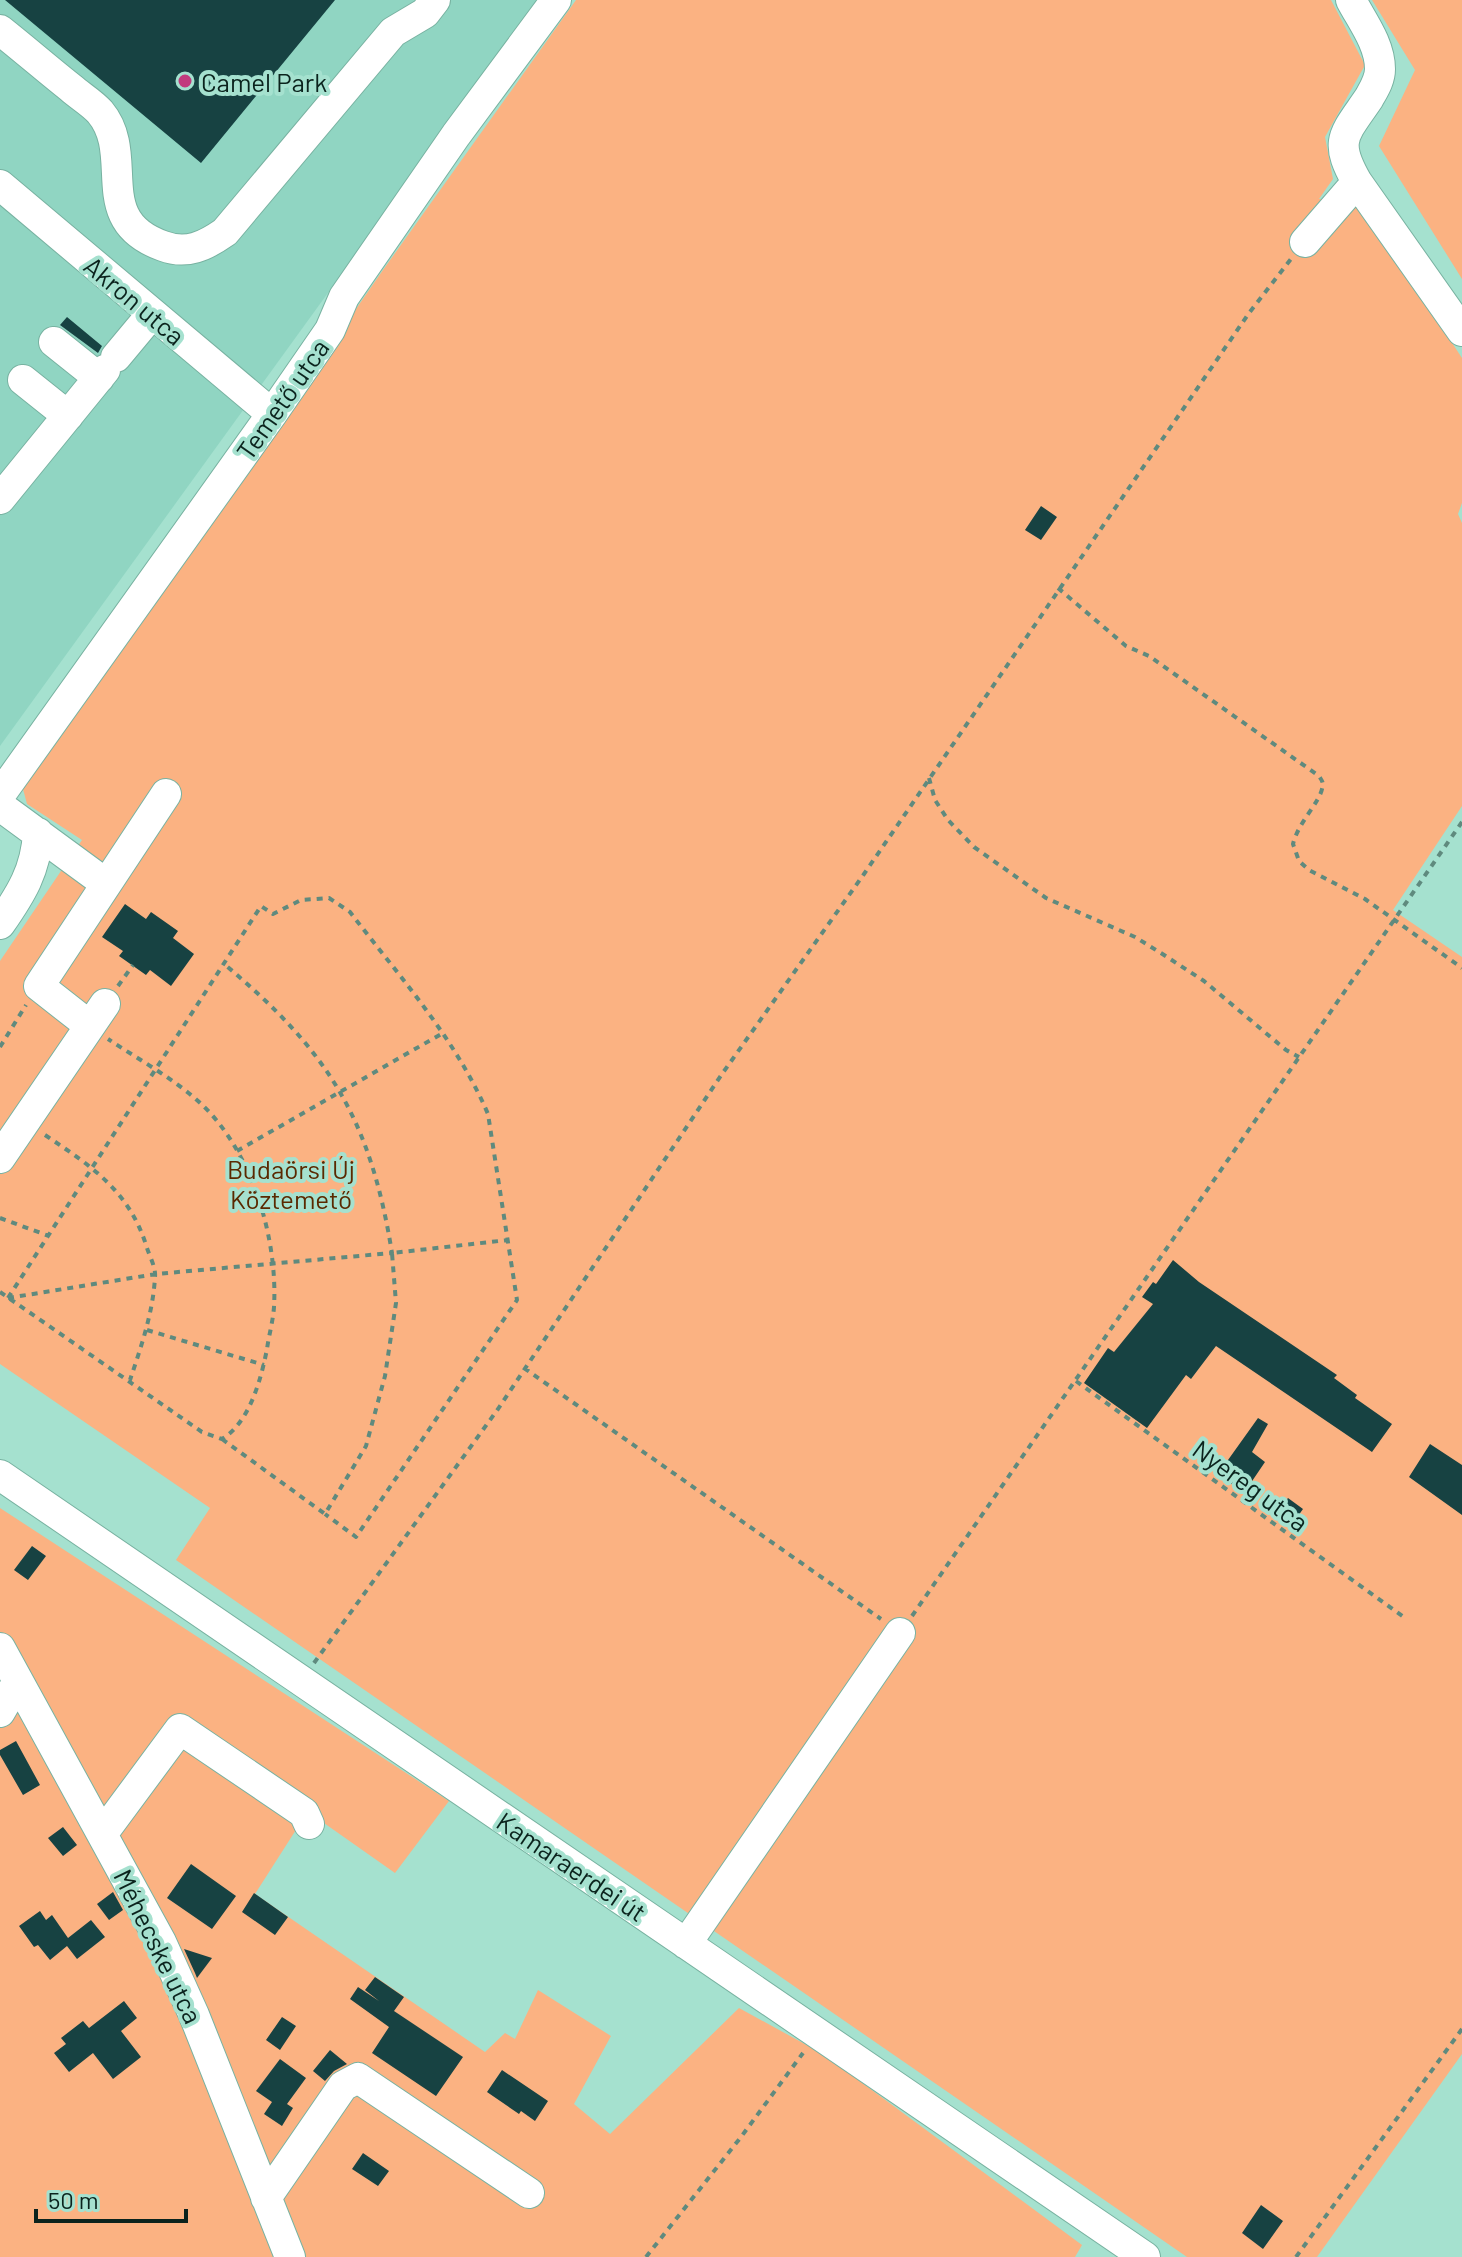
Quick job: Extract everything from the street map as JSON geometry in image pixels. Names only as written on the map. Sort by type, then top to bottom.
[{"type":"street","points":[[0,30],[101,112],[114,142],[117,198],[130,226],[149,241],[174,250],[202,248],[225,232],[393,32],[425,13],[435,0]]},
{"type":"street","name":"Temető utca","points":[[0,795],[272,414],[330,330],[344,297],[456,135],[556,0]]},
{"type":"street","points":[[1351,0],[1374,43],[1380,71],[1373,92],[1349,128],[1343,143],[1344,157],[1357,182],[1462,331]]},
{"type":"street","points":[[1305,242],[1357,182]]},
{"type":"street","name":"Akron utca","points":[[0,185],[272,414]]},
{"type":"street","points":[[0,499],[151,315]]},
{"type":"street","points":[[54,342],[106,368]]},
{"type":"street","points":[[23,380],[68,416]]},
{"type":"street","points":[[0,1158],[98,1015],[39,986],[166,794]]},
{"type":"street","points":[[0,806],[105,883]]},
{"type":"street","points":[[0,924],[23,891],[33,869],[38,833]]},
{"type":"street","name":"Kamaraerdei út","points":[[0,1475],[1145,2257]]},
{"type":"street","points":[[686,1944],[900,1633]]},
{"type":"street","name":"Méhecske utca","points":[[0,1648],[161,1942],[194,2015],[290,2257]]},
{"type":"street","points":[[0,1712],[18,1681]]},
{"type":"street","points":[[103,1833],[180,1729],[304,1813],[309,1824]]},
{"type":"street","points":[[266,2198],[343,2086],[358,2078],[529,2193]]},
{"type":"path","points":[[300,1681],[498,1409],[704,1100],[864,874],[1058,588],[1249,313],[1305,242]]},
{"type":"path","points":[[1058,588],[1126,646],[1149,656],[1319,776],[1322,791],[1303,819],[1293,844],[1299,861],[1309,870],[1365,899],[1462,968]]},
{"type":"path","points":[[929,778],[935,800],[948,820],[974,847],[1046,898],[1135,937],[1164,955],[1204,981],[1286,1050],[1299,1057]]},
{"type":"path","points":[[524,1368],[900,1633],[1462,822]]},
{"type":"path","points":[[0,1292],[8,1298],[130,1380],[202,1432],[222,1439],[356,1537],[517,1300],[488,1114],[476,1087],[443,1033],[350,912],[329,898],[301,900],[273,914],[261,906],[8,1298]]},
{"type":"path","points":[[223,963],[287,1021],[342,1092],[378,1181],[392,1253],[396,1303],[385,1376],[366,1446],[325,1514]]},
{"type":"path","points":[[0,1047],[39,986]]},
{"type":"path","points":[[98,1015],[155,1070],[200,1103],[237,1151],[259,1207],[273,1264],[274,1307],[264,1365],[251,1401],[240,1423],[222,1439]]},
{"type":"path","points":[[237,1151],[443,1033]]},
{"type":"path","points":[[24,1122],[94,1168],[129,1207],[145,1240],[156,1274],[146,1330],[130,1380]]},
{"type":"path","points":[[0,1218],[49,1236]]},
{"type":"path","points":[[8,1298],[156,1274],[508,1240]]},
{"type":"path","points":[[146,1330],[264,1365]]},
{"type":"path","name":"Nyereg utca","points":[[1075,1380],[1405,1618]]},
{"type":"path","points":[[1296,2257],[1462,2029]]},
{"type":"path","points":[[646,2257],[789,2074],[816,2033]]},
{"type":"shaded area","points":[[0,0],[540,0],[0,746]]},
{"type":"green space","name":"Budaörsi Új Köztemető","points":[[576,0],[1331,0],[1365,65],[1325,137],[1333,179],[1319,199],[1358,200],[1462,358],[1462,503],[1458,514],[1462,523],[1462,806],[1393,910],[1462,957],[1462,2054],[1317,2257],[1187,2257],[176,1560],[210,1508],[0,1364],[0,961],[82,840],[27,804],[23,789],[383,270]]},
{"type":"green space","points":[[1372,0],[1462,0],[1462,279],[1379,146],[1415,70]]},
{"type":"green space","points":[[0,1508],[449,1801],[395,1873],[250,1771],[301,1822],[255,1894],[485,2052],[505,2033],[515,2039],[538,1990],[611,2036],[574,2104],[610,2134],[739,2008],[823,2054],[1082,2245],[1075,2257],[0,2257]]},
{"type":"building","name":"Camel Park","points":[[5,0],[335,0],[201,163]]},
{"type":"building","points":[[67,317],[102,346],[98,353],[60,325]]},
{"type":"building","points":[[1041,506],[1057,517],[1041,540],[1025,530]]},
{"type":"building","points":[[125,904],[146,919],[151,912],[178,931],[173,938],[194,954],[171,986],[150,970],[146,975],[119,956],[123,951],[102,937]]},
{"type":"building","points":[[1173,1260],[1199,1282],[1337,1375],[1334,1378],[1357,1395],[1355,1398],[1392,1424],[1372,1452],[1216,1346],[1191,1379],[1186,1375],[1147,1428],[1084,1383],[1108,1348],[1114,1352],[1153,1304],[1142,1297]]},
{"type":"building","points":[[1258,1418],[1268,1424],[1252,1452],[1265,1462],[1244,1493],[1218,1474]]},
{"type":"building","points":[[1430,1444],[1462,1465],[1462,1515],[1409,1477]]},
{"type":"building","points":[[1288,1498],[1303,1509],[1291,1526],[1275,1515]]},
{"type":"building","points":[[32,1546],[46,1556],[28,1580],[14,1570]]},
{"type":"building","points":[[16,1741],[40,1785],[23,1795],[0,1755],[0,1750]]},
{"type":"building","points":[[63,1827],[77,1845],[63,1856],[48,1838]]},
{"type":"building","points":[[191,1864],[236,1896],[212,1929],[167,1898]]},
{"type":"building","points":[[113,1892],[123,1910],[109,1920],[97,1904]]},
{"type":"building","points":[[254,1893],[288,1917],[275,1935],[242,1912]]},
{"type":"building","points":[[40,1911],[46,1920],[52,1915],[68,1938],[91,1920],[105,1937],[77,1959],[67,1946],[50,1960],[38,1945],[34,1947],[19,1926]]},
{"type":"building","points":[[184,1949],[212,1958],[197,1978],[195,1973]]},
{"type":"building","points":[[375,1977],[404,1997],[394,2011],[463,2057],[436,2096],[372,2053],[389,2027],[350,1999],[358,1987],[379,2001],[365,1990]]},
{"type":"building","points":[[124,2001],[137,2018],[121,2031],[141,2057],[113,2079],[93,2053],[69,2072],[54,2053],[66,2044],[61,2038],[83,2021],[89,2028]]},
{"type":"building","points":[[282,2017],[296,2026],[280,2050],[266,2040]]},
{"type":"building","points":[[330,2050],[347,2064],[334,2071],[325,2081],[313,2071]]},
{"type":"building","points":[[280,2059],[306,2078],[287,2104],[293,2108],[282,2126],[264,2114],[272,2102],[256,2091]]},
{"type":"building","points":[[502,2070],[548,2101],[535,2121],[487,2092]]},
{"type":"building","points":[[363,2153],[389,2171],[378,2186],[352,2169]]},
{"type":"building","points":[[1261,2205],[1283,2221],[1263,2249],[1242,2233]]},
{"type":"place","name":"Camel Park","points":[[185,81]]}]
